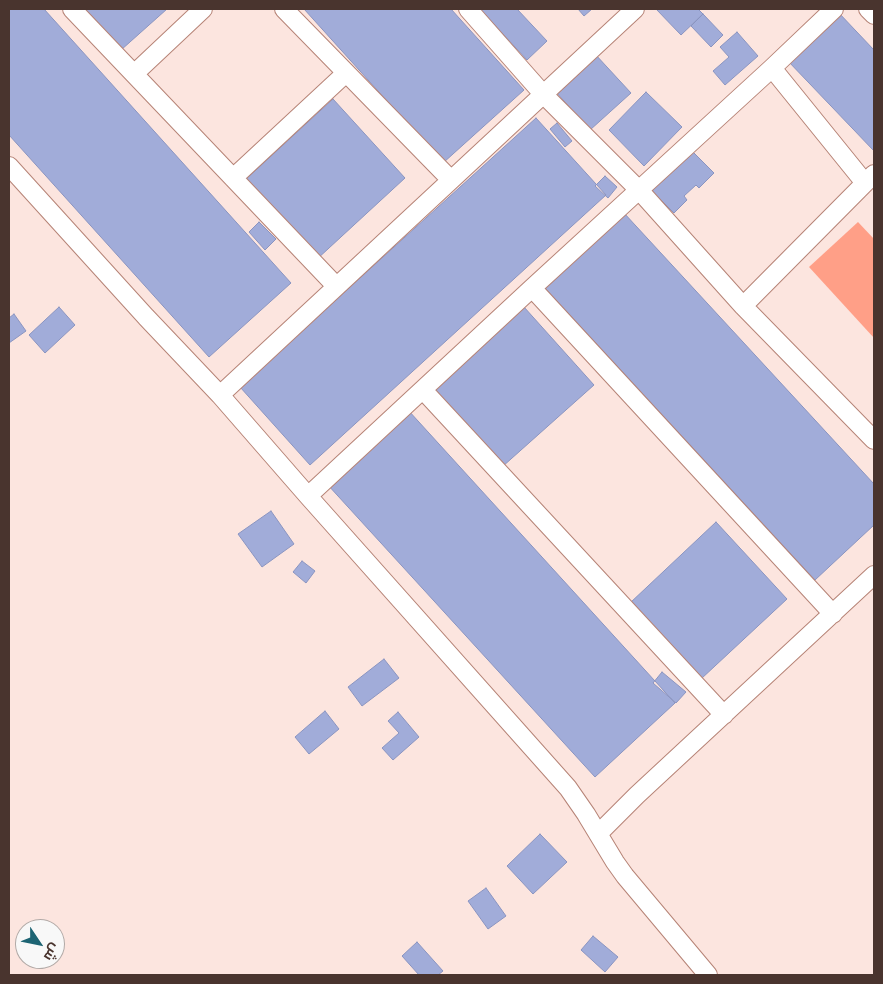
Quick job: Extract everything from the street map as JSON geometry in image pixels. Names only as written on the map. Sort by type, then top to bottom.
[{"type":"street","points":[[72,9],[336,286]]},
{"type":"street","points":[[134,74],[203,9]]},
{"type":"street","points":[[284,9],[450,180]]},
{"type":"street","points":[[468,9],[543,94],[639,190],[743,306],[874,440]]},
{"type":"street","points":[[220,395],[635,9]]},
{"type":"street","points":[[308,496],[834,9]]},
{"type":"street","points":[[868,9],[874,16]]},
{"type":"street","points":[[743,306],[870,178],[772,68]]},
{"type":"street","points":[[233,178],[346,73]]},
{"type":"street","points":[[9,166],[146,317],[220,395],[568,788],[625,876],[708,975]]},
{"type":"street","points":[[532,288],[833,614]]},
{"type":"street","points":[[423,390],[724,715]]},
{"type":"street","points":[[598,834],[637,795],[874,575]]},
{"type":"shaded area","points":[[858,222],[874,239],[874,338],[809,267]]},
{"type":"building","points":[[9,9],[44,9],[291,283],[209,357],[9,135]]},
{"type":"building","points":[[83,9],[167,9],[121,50]]},
{"type":"building","points":[[304,9],[451,9],[524,90],[443,163]]},
{"type":"building","points":[[480,9],[517,9],[547,41],[527,60]]},
{"type":"building","points":[[578,9],[592,9],[584,16]]},
{"type":"building","points":[[656,9],[698,9],[703,14],[681,35]]},
{"type":"building","points":[[838,12],[874,50],[874,151],[787,60]]},
{"type":"building","points":[[703,14],[723,35],[711,47],[691,26]]},
{"type":"building","points":[[737,32],[758,56],[725,85],[713,71],[729,57],[720,47]]},
{"type":"building","points":[[595,54],[631,93],[590,130],[555,91]]},
{"type":"building","points":[[646,92],[682,127],[644,166],[609,130]]},
{"type":"building","points":[[333,99],[405,178],[316,260],[244,181]]},
{"type":"building","points":[[536,118],[606,195],[310,465],[240,387]]},
{"type":"building","points":[[557,123],[572,141],[565,147],[550,129]]},
{"type":"building","points":[[692,151],[714,173],[699,188],[696,185],[684,196],[687,200],[674,213],[652,191]]},
{"type":"building","points":[[605,176],[617,187],[608,198],[595,186]]},
{"type":"building","points":[[624,213],[874,484],[874,525],[815,580],[544,287]]},
{"type":"building","points":[[259,222],[276,239],[265,250],[249,232]]},
{"type":"building","points":[[59,307],[75,325],[45,353],[29,335]]},
{"type":"building","points":[[524,307],[594,385],[502,467],[432,389]]},
{"type":"building","points":[[14,314],[26,331],[9,343],[9,318]]},
{"type":"building","points":[[408,410],[675,703],[595,777],[327,484]]},
{"type":"building","points":[[271,511],[294,544],[262,567],[238,534]]},
{"type":"building","points":[[716,522],[787,599],[701,679],[630,603]]},
{"type":"building","points":[[302,561],[315,571],[306,583],[293,572]]},
{"type":"building","points":[[384,659],[399,678],[362,706],[348,687]]},
{"type":"building","points":[[662,672],[686,692],[676,703],[653,683]]},
{"type":"building","points":[[325,711],[339,729],[309,754],[295,737]]},
{"type":"building","points":[[398,712],[419,737],[393,760],[382,748],[399,733],[388,721]]},
{"type":"building","points":[[540,834],[567,862],[533,894],[507,866]]},
{"type":"building","points":[[486,888],[506,916],[488,929],[468,901]]},
{"type":"building","points":[[593,936],[618,957],[605,972],[581,950]]},
{"type":"building","points":[[417,942],[443,971],[438,975],[419,975],[402,956]]}]
